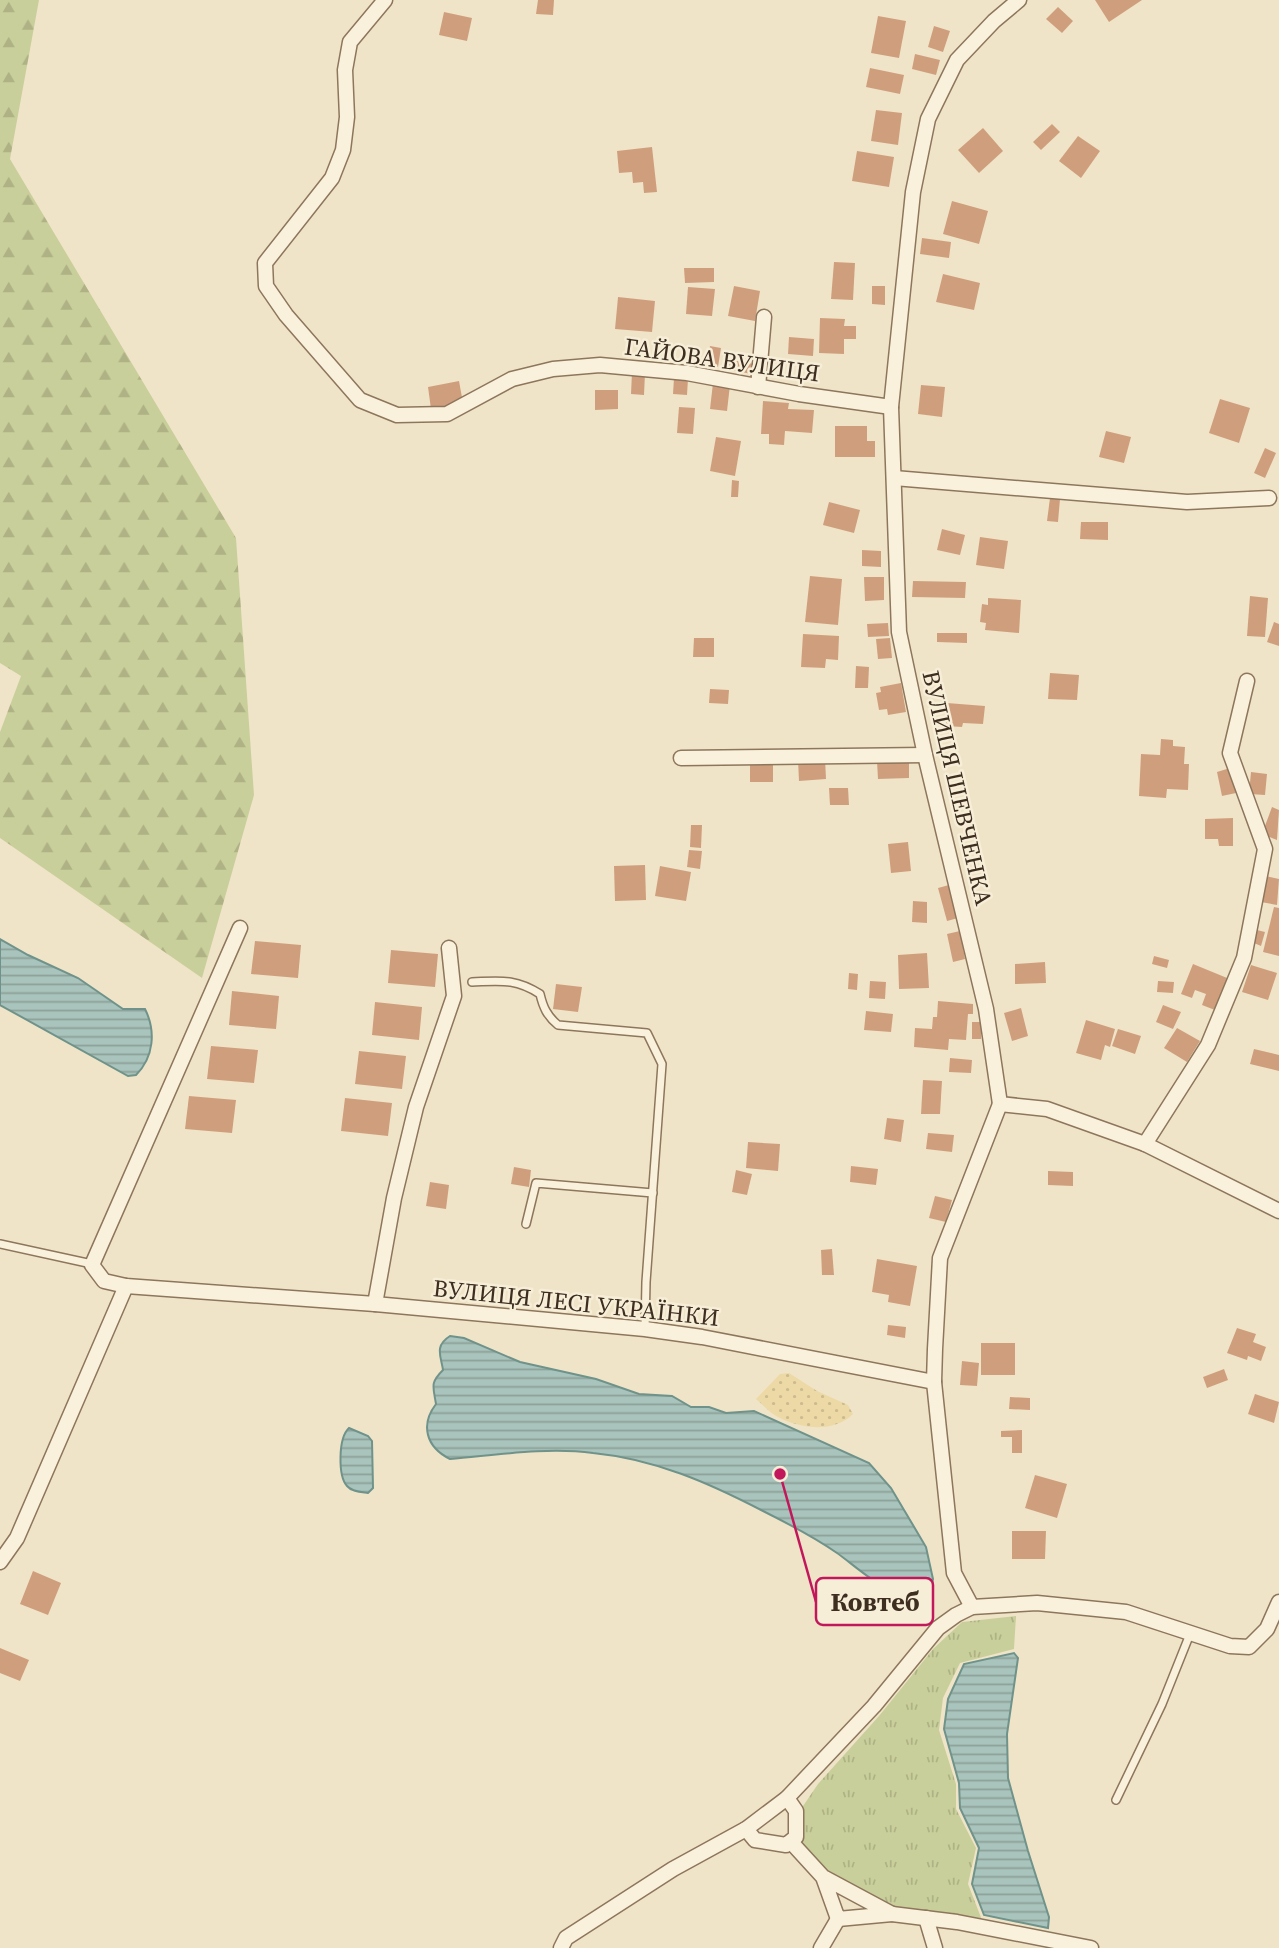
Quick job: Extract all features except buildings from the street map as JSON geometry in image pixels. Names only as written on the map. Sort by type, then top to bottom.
[{"type":"street","name":"ГАЙОВА ВУЛИЦЯ","points":[[385,0],[349,42],[345,70],[347,117],[342,150],[332,178],[265,262],[266,286],[279,305],[360,400],[397,415],[447,414],[512,379],[554,369],[600,365],[687,373],[758,387],[891,407]]},
{"type":"street","name":"ВУЛИЦЯ ШЕВЧЕНКА","points":[[972,1607],[954,1573],[934,1382],[940,1258],[1000,1104],[986,1009],[925,755],[900,632],[891,407],[914,192],[928,119],[957,60],[994,21],[1019,0]]},
{"type":"street","points":[[758,387],[764,317]]},
{"type":"street","points":[[894,478],[1188,502],[1269,498]]},
{"type":"street","points":[[1145,1144],[1208,1045],[1244,958],[1265,849],[1230,753],[1247,681]]},
{"type":"street","points":[[681,758],[925,755]]},
{"type":"street","points":[[0,1562],[17,1538],[126,1286],[104,1281],[93,1265],[240,928]]},
{"type":"street","points":[[375,1304],[394,1198],[416,1107],[454,996],[449,948]]},
{"type":"street","points":[[1000,1104],[1047,1109],[1145,1144],[1274,1208]]},
{"type":"street","name":"ВУЛИЦЯ ЛЕСІ УКРАЇНКИ","points":[[126,1286],[375,1304],[645,1329],[934,1382]]},
{"type":"street","points":[[561,1948],[566,1938],[673,1869],[746,1829],[787,1798],[874,1706],[938,1628],[972,1607],[1037,1603],[1126,1612],[1230,1646],[1249,1647],[1267,1629],[1279,1602]]},
{"type":"street","points":[[746,1829],[755,1840],[786,1845],[791,1842],[796,1837],[796,1811],[787,1798]]},
{"type":"street","points":[[791,1842],[823,1877],[891,1914]]},
{"type":"street","points":[[823,1877],[838,1919]]},
{"type":"street","points":[[838,1919],[891,1914],[926,1918],[1091,1948]]},
{"type":"street","points":[[926,1918],[935,1948]]},
{"type":"street","points":[[821,1948],[838,1919]]},
{"type":"lane","points":[[472,982],[511,981],[525,984],[540,994],[542,1006],[558,1025],[647,1033],[662,1064],[645,1329]]},
{"type":"lane","points":[[526,1224],[536,1183],[653,1193]]},
{"type":"lane","points":[[0,1244],[93,1265]]},
{"type":"lane","points":[[1116,1800],[1162,1704],[1190,1634]]},
{"type":"green space","points":[[0,0],[39,0],[10,159],[236,538],[254,795],[202,978],[0,838],[0,732],[21,676],[0,663]]},
{"type":"green space","points":[[1016,1616],[1014,1649],[960,1663],[943,1698],[939,1730],[956,1784],[956,1809],[976,1848],[968,1884],[982,1920],[901,1912],[822,1867],[800,1844],[801,1809],[818,1784],[879,1716],[933,1649],[962,1622]]},
{"type":"sand","points":[[789,1373],[817,1391],[848,1405],[853,1414],[836,1424],[817,1427],[797,1424],[775,1415],[756,1399],[780,1374]]},
{"type":"water","points":[[0,939],[78,978],[123,1009],[145,1009],[151,1026],[150,1052],[136,1075],[128,1076],[0,1005]]},
{"type":"water","points":[[450,1336],[464,1338],[520,1362],[596,1379],[639,1394],[672,1396],[691,1407],[709,1407],[726,1413],[754,1411],[869,1463],[891,1488],[926,1547],[933,1579],[929,1599],[907,1599],[894,1593],[828,1547],[792,1526],[722,1491],[660,1467],[616,1456],[575,1451],[522,1452],[450,1459],[435,1448],[427,1427],[436,1404],[434,1382],[443,1370],[440,1347]]},
{"type":"water","points":[[349,1428],[368,1436],[372,1441],[373,1488],[368,1493],[349,1488],[344,1481],[340,1457],[345,1433]]},
{"type":"water","points":[[1014,1653],[1018,1658],[1007,1734],[1008,1778],[1049,1917],[1048,1928],[984,1915],[972,1884],[979,1848],[960,1808],[959,1783],[944,1729],[948,1699],[964,1664]]},
{"type":"place","name":"Ковтеб","points":[[780,1474]]}]
